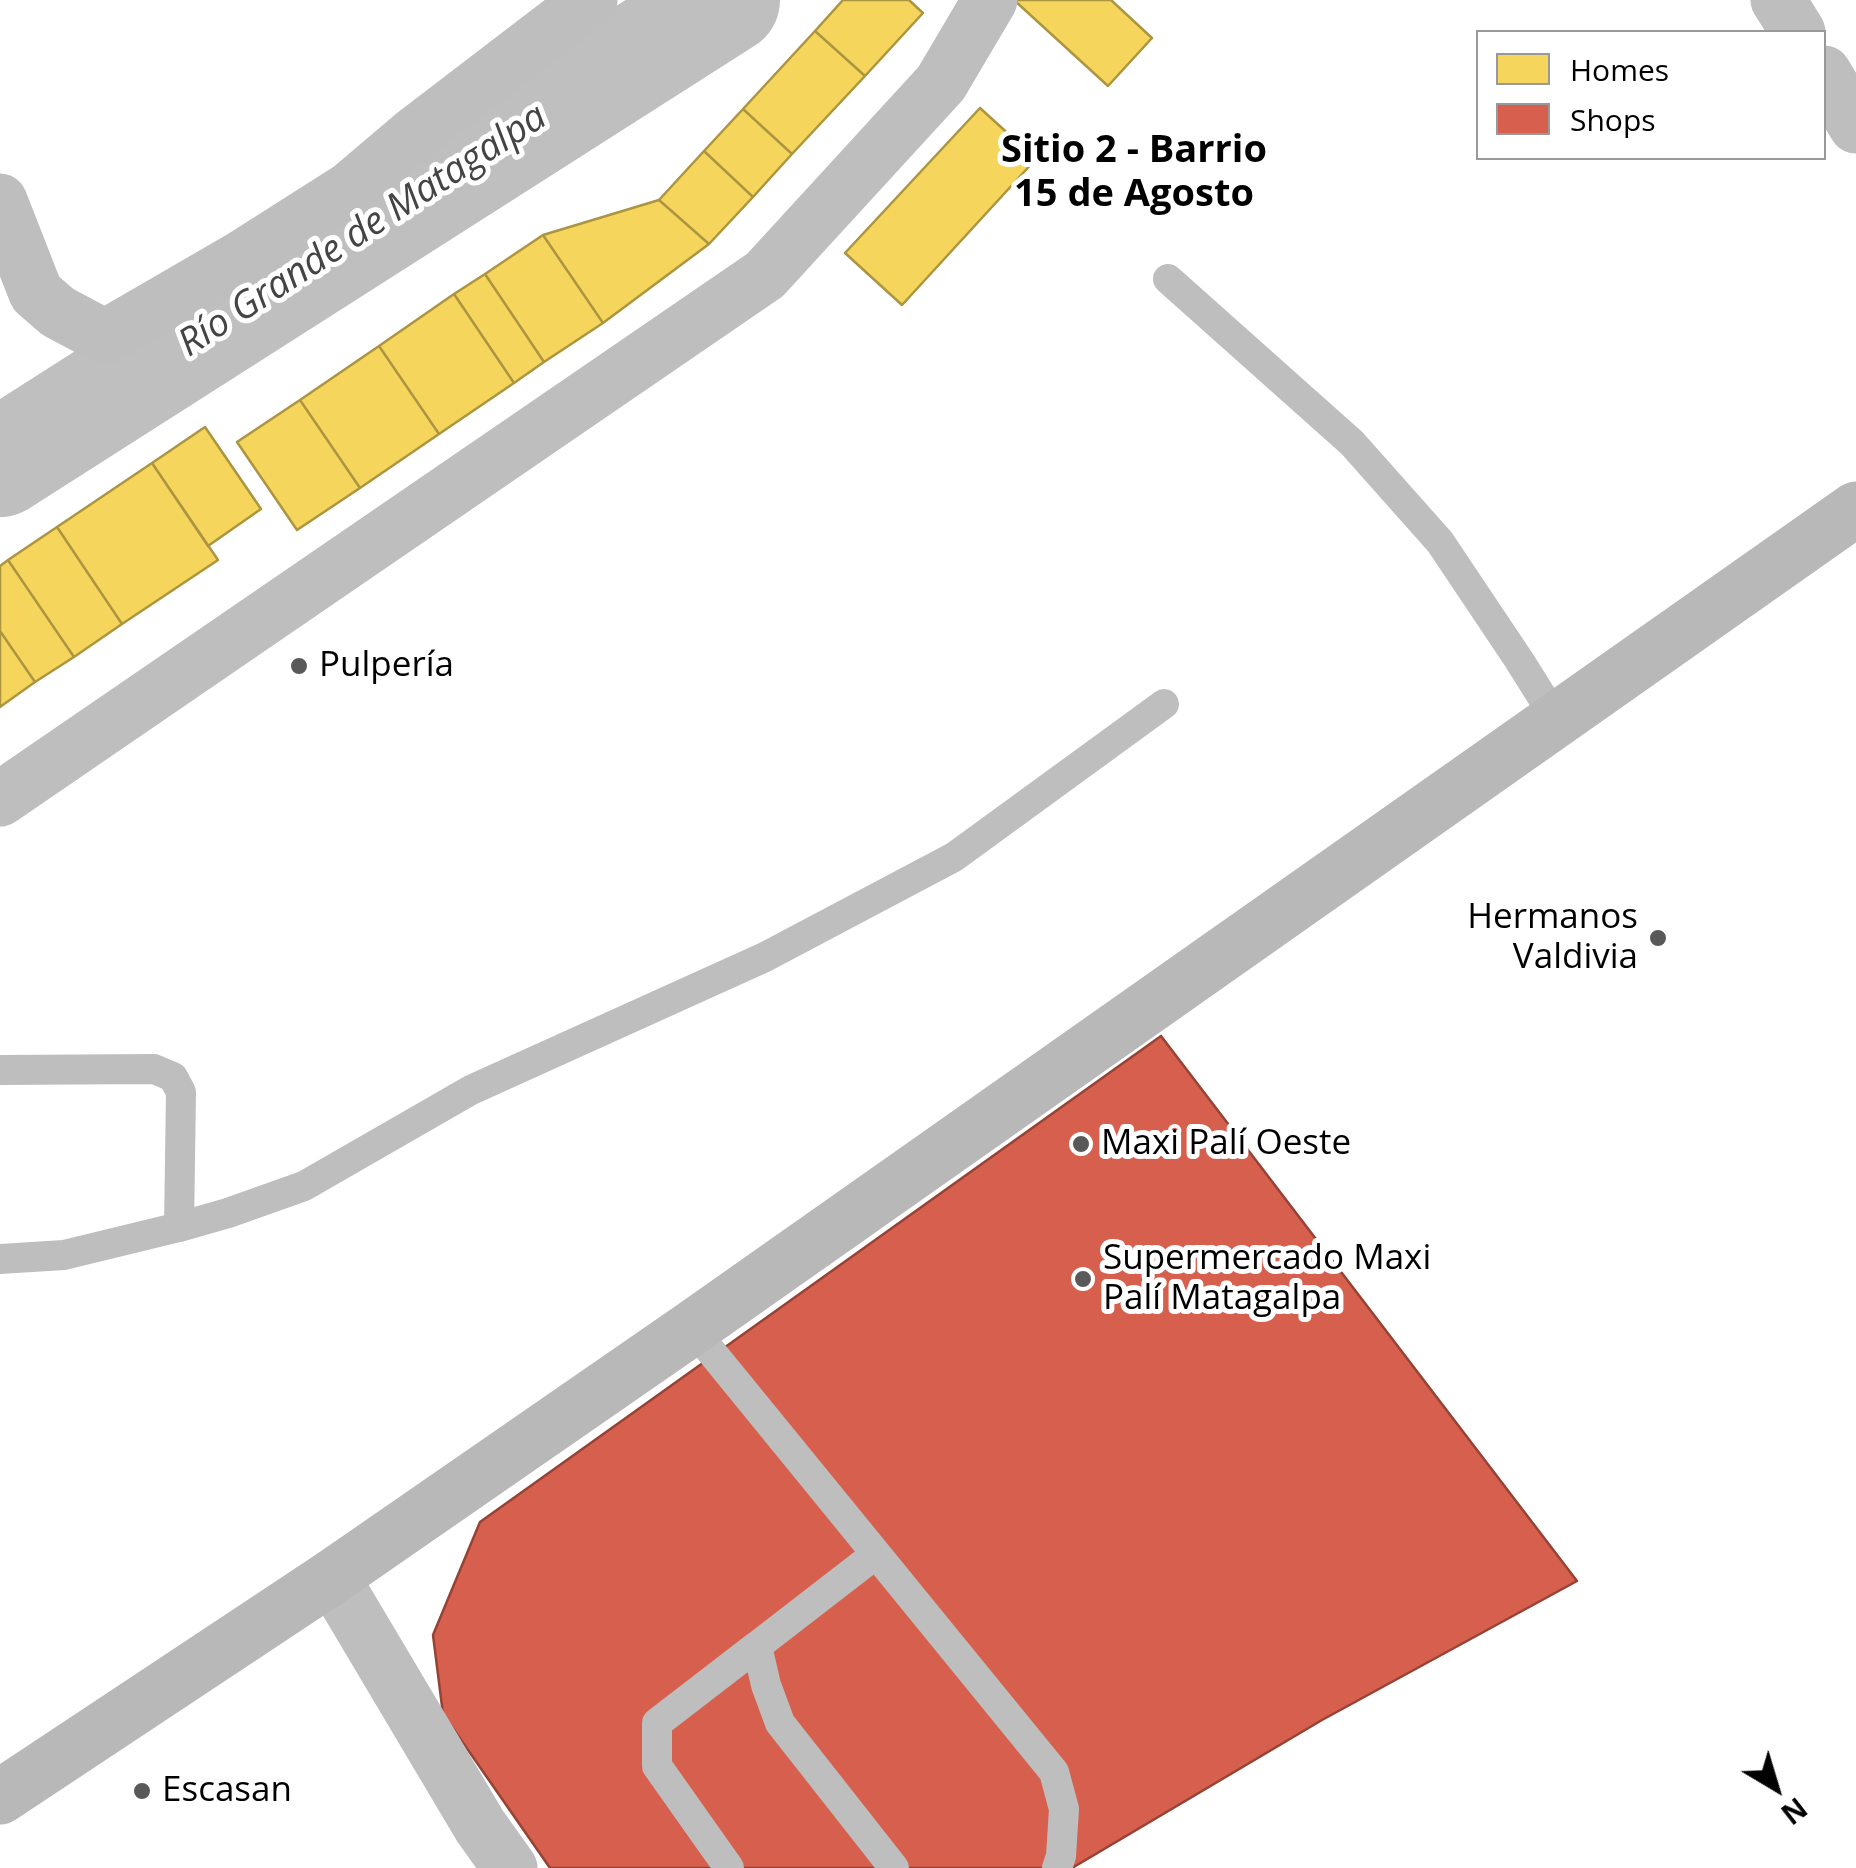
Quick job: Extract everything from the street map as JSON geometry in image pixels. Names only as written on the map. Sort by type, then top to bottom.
[{"type":"main road","points":[[6,1782],[332,1577],[1856,510]]},
{"type":"street","points":[[0,201],[36,293],[58,312],[105,337],[350,189],[430,122],[590,0]]},
{"type":"street","points":[[0,799],[764,274],[940,83],[990,0]]},
{"type":"street","points":[[1778,0],[1797,30]]},
{"type":"street","points":[[1826,76],[1856,126]]},
{"type":"street","points":[[332,1577],[480,1826],[510,1868]]},
{"type":"lane","points":[[1168,279],[1352,444],[1440,542],[1556,719]]},
{"type":"lane","points":[[0,1259],[64,1256],[228,1213],[304,1186],[471,1090],[765,957],[954,858],[1164,704]]},
{"type":"lane","points":[[0,1070],[154,1068],[172,1076],[181,1092],[179,1227]]},
{"type":"lane","points":[[692,1328],[1054,1772],[1064,1808],[1062,1856],[1057,1868]]},
{"type":"lane","points":[[729,1868],[657,1766],[657,1723],[876,1554]]},
{"type":"lane","points":[[757,1646],[780,1724],[894,1868]]},
{"type":"building: Homes","points":[[843,0],[909,0],[923,13],[865,76],[815,31]]},
{"type":"building: Homes","points":[[1014,0],[1111,0],[1152,38],[1108,86]]},
{"type":"building: Homes","points":[[815,31],[865,76],[792,154],[743,109]]},
{"type":"building: Homes","points":[[980,108],[1036,159],[902,305],[845,253]]},
{"type":"building: Homes","points":[[743,109],[792,154],[753,197],[704,151]]},
{"type":"building: Homes","points":[[704,151],[753,197],[709,244],[659,200]]},
{"type":"building: Homes","points":[[659,200],[709,244],[603,323],[543,235]]},
{"type":"building: Homes","points":[[543,235],[603,323],[544,362],[485,274]]},
{"type":"building: Homes","points":[[485,274],[544,362],[514,383],[454,294]]},
{"type":"building: Homes","points":[[454,294],[514,383],[439,434],[379,346]]},
{"type":"building: Homes","points":[[379,346],[439,434],[360,488],[300,400]]},
{"type":"building: Homes","points":[[300,400],[360,488],[297,530],[237,442]]},
{"type":"building: Homes","points":[[205,427],[261,509],[208,546],[152,463]]},
{"type":"building: Homes","points":[[152,463],[218,560],[122,624],[57,527]]},
{"type":"building: Homes","points":[[57,527],[122,624],[74,657],[8,560]]},
{"type":"building: Homes","points":[[8,560],[74,657],[35,682],[0,631],[0,566]]},
{"type":"building: Homes","points":[[0,631],[35,682],[0,707]]},
{"type":"building: Shops","name":"Supermercado Maxi Palí Matagalpa","points":[[1161,1036],[1577,1581],[1322,1720],[1072,1868],[550,1868],[443,1714],[433,1635],[480,1522]]},
{"type":"waterway","name":"Río Grande de Matagalpa","points":[[0,463],[726,0]]},
{"type":"place","name":"Pulpería","points":[[299,666]]},
{"type":"place","name":"Hermanos Valdivia","points":[[1658,938]]},
{"type":"place","name":"Maxi Palí Oeste","points":[[1081,1144]]},
{"type":"place","name":"Supermercado Maxi Palí Matagalpa","points":[[1083,1279]]},
{"type":"place","name":"Escasan","points":[[142,1791]]},
{"type":"district","name":"Sitio 2 - Barrio 15 de Agosto","points":[[1134,173]]}]
